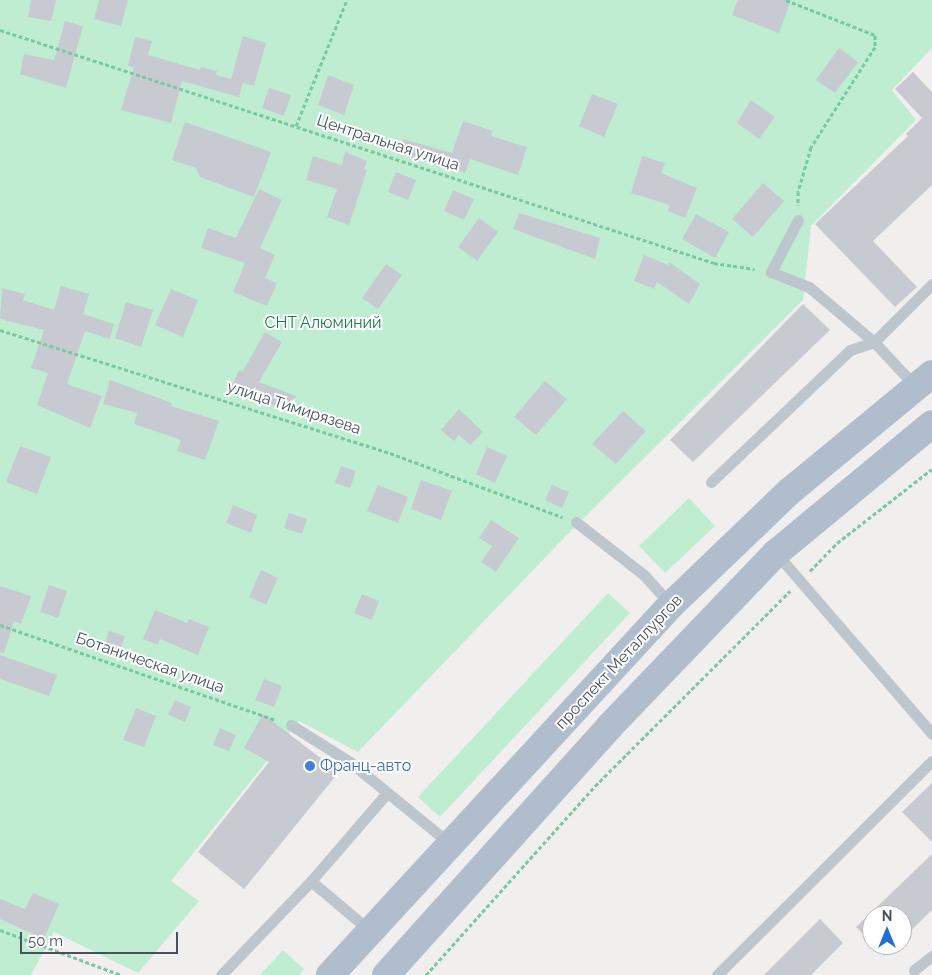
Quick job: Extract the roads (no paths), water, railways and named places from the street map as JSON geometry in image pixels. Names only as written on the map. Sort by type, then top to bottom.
[{"type":"main road","name":"проспект Металлургов","points":[[330,975],[449,843],[671,605],[790,491],[924,381]]},
{"type":"main road","points":[[397,968],[610,726],[776,553],[932,424]]},
{"type":"lane","points":[[798,220],[771,272],[809,287],[924,381]]},
{"type":"lane","points":[[711,482],[850,350],[874,342],[932,284]]},
{"type":"lane","points":[[576,522],[644,575],[671,605]]},
{"type":"lane","points":[[776,553],[931,731]]},
{"type":"lane","points":[[291,725],[350,762],[386,794],[449,843]]},
{"type":"lane","points":[[717,975],[932,761]]},
{"type":"lane","points":[[221,975],[311,881],[386,794]]},
{"type":"lane","points":[[311,881],[369,930]]},
{"type":"lane","points":[[914,970],[932,956]]},
{"type":"place","name":"Франц-авто","points":[[310,766]]},
{"type":"park label","name":"СНТ Алюминий","points":[[323,323]]}]
